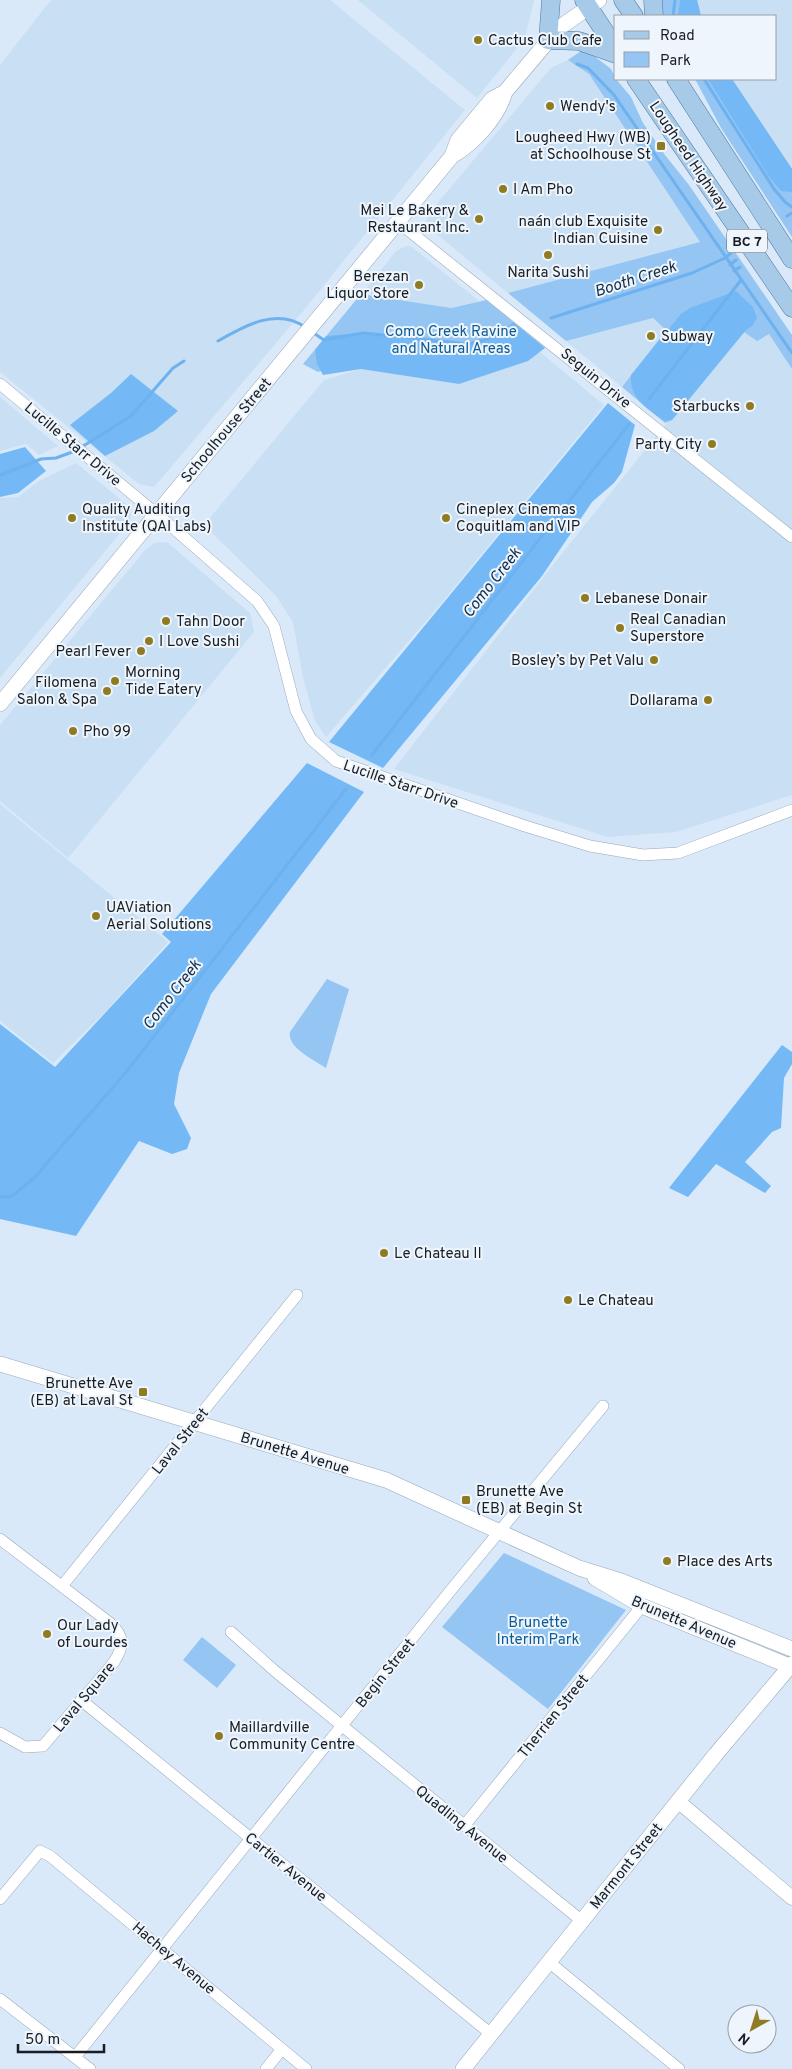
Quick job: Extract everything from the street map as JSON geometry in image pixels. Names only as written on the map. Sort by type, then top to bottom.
[{"type":"main road","points":[[551,0],[548,40],[579,40],[614,53]]},
{"type":"main road","points":[[623,0],[633,15]]},
{"type":"main road","points":[[653,0],[654,15]]},
{"type":"main road","points":[[591,2],[614,45]]},
{"type":"main road","name":"Schoolhouse Street","points":[[0,704],[452,156],[467,148],[501,106],[505,92],[548,40],[591,2]]},
{"type":"main road","name":"Lougheed Highway","points":[[637,80],[792,308]]},
{"type":"main road","name":"Lougheed Highway","points":[[677,80],[792,259]]},
{"type":"main road","name":"Brunette Avenue","points":[[0,1364],[386,1480],[580,1568],[642,1606],[791,1666]]},
{"type":"main road","name":"Brunette Avenue","points":[[580,1568],[621,1581],[792,1649]]},
{"type":"main road","name":"Marmont Street","points":[[463,2069],[678,1802],[791,1666]]},
{"type":"street","name":"Seguin Drive","points":[[398,222],[792,537]]},
{"type":"street","name":"Lucille Starr Drive","points":[[0,384],[244,587],[267,613],[279,640],[296,711],[310,740],[336,761],[523,826],[590,846],[643,855],[678,853],[792,810]]},
{"type":"street","name":"Laval Street","points":[[62,1586],[297,1295]]},
{"type":"street","name":"Begin Street","points":[[75,2057],[342,1725],[603,1406]]},
{"type":"street","name":"Laval Square","points":[[0,1538],[110,1623],[119,1631],[123,1642],[122,1649],[114,1662],[43,1746],[25,1747],[0,1733]]},
{"type":"street","name":"Therrien Street","points":[[464,1826],[642,1606]]},
{"type":"street","name":"Quadling Avenue","points":[[231,1632],[464,1826],[582,1921]]},
{"type":"street","name":"Cartier Avenue","points":[[81,1700],[491,2034]]},
{"type":"street","points":[[678,1802],[792,1898]]},
{"type":"street","name":"Hachey Avenue","points":[[0,1899],[40,1851],[50,1856],[154,1940],[162,1949],[306,2069]]},
{"type":"street","points":[[549,1962],[679,2069]]},
{"type":"street","points":[[0,1999],[90,2069]]},
{"type":"street","points":[[266,2069],[282,2049]]},
{"type":"shaded area","points":[[51,0],[330,0],[465,110],[304,310],[154,487],[139,484],[0,372],[0,65]]},
{"type":"shaded area","points":[[358,0],[534,0],[525,38],[477,98]]},
{"type":"shaded area","points":[[680,0],[697,0],[701,15],[678,15]]},
{"type":"shaded area","points":[[697,0],[792,0],[792,169],[733,80],[777,80],[777,15],[701,15]]},
{"type":"shaded area","points":[[568,60],[589,74],[700,242],[508,293],[428,227],[426,221],[429,213],[551,68]]},
{"type":"shaded area","points":[[709,80],[733,80],[792,169],[792,192],[781,191],[769,177]]},
{"type":"shaded area","points":[[406,246],[412,247],[479,301],[450,308],[372,295],[365,290],[396,251]]},
{"type":"shaded area","points":[[736,291],[753,307],[757,318],[672,420],[665,421],[640,402],[633,390],[631,375],[681,314],[690,308]]},
{"type":"shaded area","points":[[758,309],[792,358],[792,795],[676,832],[608,837],[394,769],[556,561]]},
{"type":"shaded area","points":[[653,318],[666,329],[622,387],[566,341]]},
{"type":"shaded area","points":[[513,322],[545,348],[528,361],[459,384],[361,369],[323,375],[317,364],[315,350],[326,336],[380,333],[437,342],[469,342],[499,333]]},
{"type":"shaded area","points":[[539,351],[604,405],[439,606],[326,737],[315,721],[303,677],[293,622],[276,596],[204,525],[324,380],[361,369],[459,384],[528,361]]},
{"type":"shaded area","points":[[131,374],[178,411],[154,431],[105,456],[70,425],[111,393]]},
{"type":"shaded area","points":[[0,397],[58,446],[39,455],[26,444],[0,451]]},
{"type":"shaded area","points":[[608,403],[635,425],[622,472],[614,483],[592,502],[542,576],[383,768],[329,742]]},
{"type":"shaded area","points":[[25,447],[46,471],[18,493],[0,497],[0,454]]},
{"type":"shaded area","points":[[76,463],[131,508],[130,521],[0,678],[0,498],[18,497],[39,481]]},
{"type":"shaded area","points":[[167,542],[250,613],[254,632],[68,858],[0,801],[0,725],[145,550],[154,543]]},
{"type":"shaded area","points":[[307,763],[364,792],[211,994],[179,1073],[174,1104],[191,1138],[187,1149],[172,1154],[139,1141],[76,1236],[0,1219],[0,1024],[55,1067],[171,942],[162,934]]},
{"type":"shaded area","points":[[0,804],[168,942],[107,1010],[53,1063],[0,1021]]},
{"type":"shaded area","points":[[782,1045],[792,1052],[792,1064],[784,1078],[781,1128],[772,1132],[745,1162],[771,1186],[765,1193],[716,1164],[688,1197],[669,1188]]},
{"type":"green space","points":[[659,0],[697,0],[701,15],[662,15]]},
{"type":"green space","name":"Como Creek Ravine and Natural Areas","points":[[581,51],[594,56],[611,69],[614,80],[617,80],[631,97],[643,123],[689,185],[792,335],[792,369],[769,334],[757,341],[744,332],[672,420],[665,423],[622,387],[666,330],[653,318],[566,341],[508,293],[700,242],[589,74],[568,60]]},
{"type":"green space","points":[[696,80],[733,80],[792,169],[792,237],[721,128]]},
{"type":"green space","name":"Como Creek Ravine and Natural Areas","points":[[361,294],[451,308],[486,300],[545,348],[454,372],[363,357],[318,372],[303,364]]},
{"type":"green space","points":[[327,979],[349,989],[326,1068],[297,1048],[290,1038],[290,1032]]},
{"type":"green space","name":"Brunette Interim Park","points":[[504,1553],[626,1610],[548,1709],[442,1627]]},
{"type":"green space","points":[[202,1637],[236,1665],[217,1688],[183,1660]]},
{"type":"waterway","points":[[673,15],[675,0]]},
{"type":"waterway","points":[[577,64],[588,68],[614,95],[792,353]]},
{"type":"waterway","points":[[705,80],[774,189],[792,207]]},
{"type":"waterway","points":[[787,216],[792,213]]},
{"type":"waterway","name":"Booth Creek","points":[[551,318],[692,273],[725,258],[731,253]]},
{"type":"waterway","points":[[730,265],[736,260]]},
{"type":"waterway","points":[[734,271],[740,267]]},
{"type":"waterway","name":"Como Creek","points":[[649,399],[741,280]]},
{"type":"waterway","name":"Booth Creek","points":[[218,341],[250,325],[272,319],[294,321],[305,327]]},
{"type":"waterway","name":"Booth Creek","points":[[312,332],[324,340],[363,333],[469,344],[487,339],[505,330]]},
{"type":"waterway","name":"Booth Creek","points":[[80,448],[131,416],[173,368],[184,361]]},
{"type":"waterway","name":"Como Creek","points":[[372,755],[629,424]]},
{"type":"waterway","name":"Booth Creek","points":[[0,475],[41,459],[56,458],[75,451]]},
{"type":"waterway","name":"Como Creek","points":[[0,1197],[12,1196],[35,1177],[127,1071],[346,789]]},
{"type":"place","name":"Cactus Club Cafe","points":[[478,40]]},
{"type":"place","name":"Wendy's","points":[[550,106]]},
{"type":"place","name":"Lougheed Hwy (WB) at Schoolhouse St","points":[[661,146]]},
{"type":"place","name":"I Am Pho","points":[[503,189]]},
{"type":"place","name":"Mei Le Bakery & Restaurant Inc.","points":[[479,219]]},
{"type":"place","name":"naán club Exquisite Indian Cuisine","points":[[658,230]]},
{"type":"place","name":"Narita Sushi","points":[[548,255]]},
{"type":"place","name":"Berezan Liquor Store","points":[[419,285]]},
{"type":"place","name":"Subway","points":[[651,336]]},
{"type":"place","name":"Starbucks","points":[[750,406]]},
{"type":"place","name":"Party City","points":[[712,444]]},
{"type":"place","name":"Quality Auditing Institute (QAI Labs)","points":[[72,518]]},
{"type":"place","name":"Cineplex Cinemas Coquitlam and VIP","points":[[446,518]]},
{"type":"place","name":"Lebanese Donair","points":[[585,598]]},
{"type":"place","name":"Tahn Door","points":[[166,621]]},
{"type":"place","name":"Real Canadian Superstore","points":[[620,628]]},
{"type":"place","name":"I Love Sushi","points":[[149,641]]},
{"type":"place","name":"Pearl Fever","points":[[141,651]]},
{"type":"place","name":"Bosley’s by Pet Valu","points":[[654,660]]},
{"type":"place","name":"Morning Tide Eatery","points":[[115,681]]},
{"type":"place","name":"Filomena Salon & Spa","points":[[107,691]]},
{"type":"place","name":"Dollarama","points":[[708,700]]},
{"type":"place","name":"Pho 99","points":[[73,731]]},
{"type":"place","name":"UAViation Aerial Solutions","points":[[96,916]]},
{"type":"place","name":"Le Chateau II","points":[[384,1253]]},
{"type":"place","name":"Le Chateau","points":[[568,1300]]},
{"type":"place","name":"Brunette Ave (EB) at Laval St","points":[[143,1392]]},
{"type":"place","name":"Brunette Ave (EB) at Begin St","points":[[466,1500]]},
{"type":"place","name":"Place des Arts","points":[[667,1561]]},
{"type":"place","name":"Our Lady of Lourdes","points":[[47,1634]]},
{"type":"place","name":"Maillardville Community Centre","points":[[219,1736]]}]
